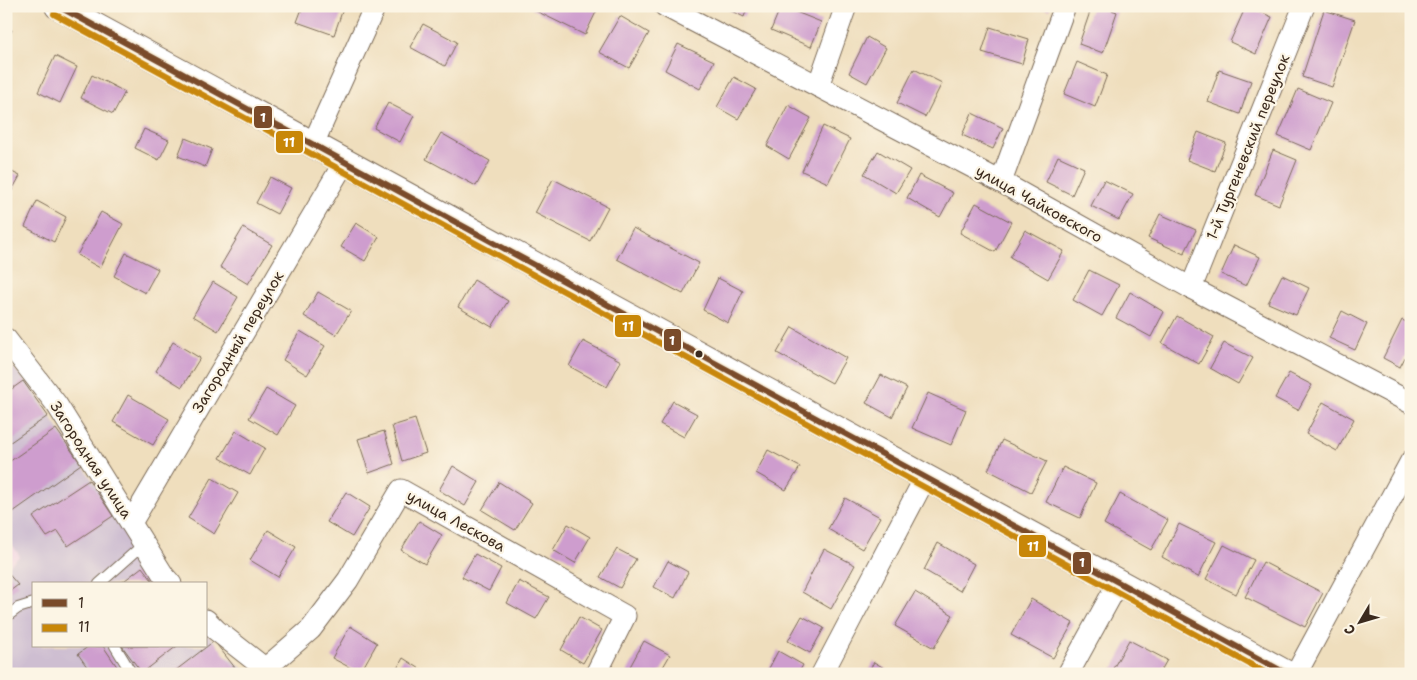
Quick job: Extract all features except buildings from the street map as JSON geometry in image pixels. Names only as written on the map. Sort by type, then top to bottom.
[{"type":"street","points":[[58,6],[1287,674]]},
{"type":"street","points":[[313,144],[374,6]]},
{"type":"street","name":"улица Чайковского","points":[[665,6],[1001,182],[1191,288],[1411,403]]},
{"type":"street","points":[[818,86],[846,6]]},
{"type":"street","points":[[1001,182],[1065,6]]},
{"type":"street","name":"1-й Тургеневский переулок","points":[[1191,288],[1304,6]]},
{"type":"street","name":"Загородный переулок","points":[[131,523],[345,161]]},
{"type":"street","name":"Загородная улица","points":[[6,339],[57,405],[164,576],[170,582]]},
{"type":"street","points":[[1296,674],[1411,461]]},
{"type":"street","points":[[822,674],[925,478]]},
{"type":"street","name":"улица Лескова","points":[[269,671],[311,629],[348,580],[401,490],[625,616],[596,674]]},
{"type":"street","points":[[1068,674],[1118,583]]},
{"type":"street","points":[[208,622],[269,671]]},
{"type":"lane","points":[[101,582],[144,544]]},
{"type":"lane","points":[[6,617],[18,608],[32,603]]},
{"type":"lane","points":[[116,648],[132,674]]},
{"type":"shaded area","points":[[6,360],[28,383],[109,505],[143,564],[157,582],[32,582],[32,648],[208,648],[208,635],[225,655],[250,674],[6,674],[6,568],[20,556],[6,536]]},
{"type":"shaded area","points":[[6,536],[20,556],[6,568]]},
{"type":"transit line","name":"1","points":[[58,6],[1287,674]]},
{"type":"transit line","name":"11","points":[[54,14],[1268,674]]}]
